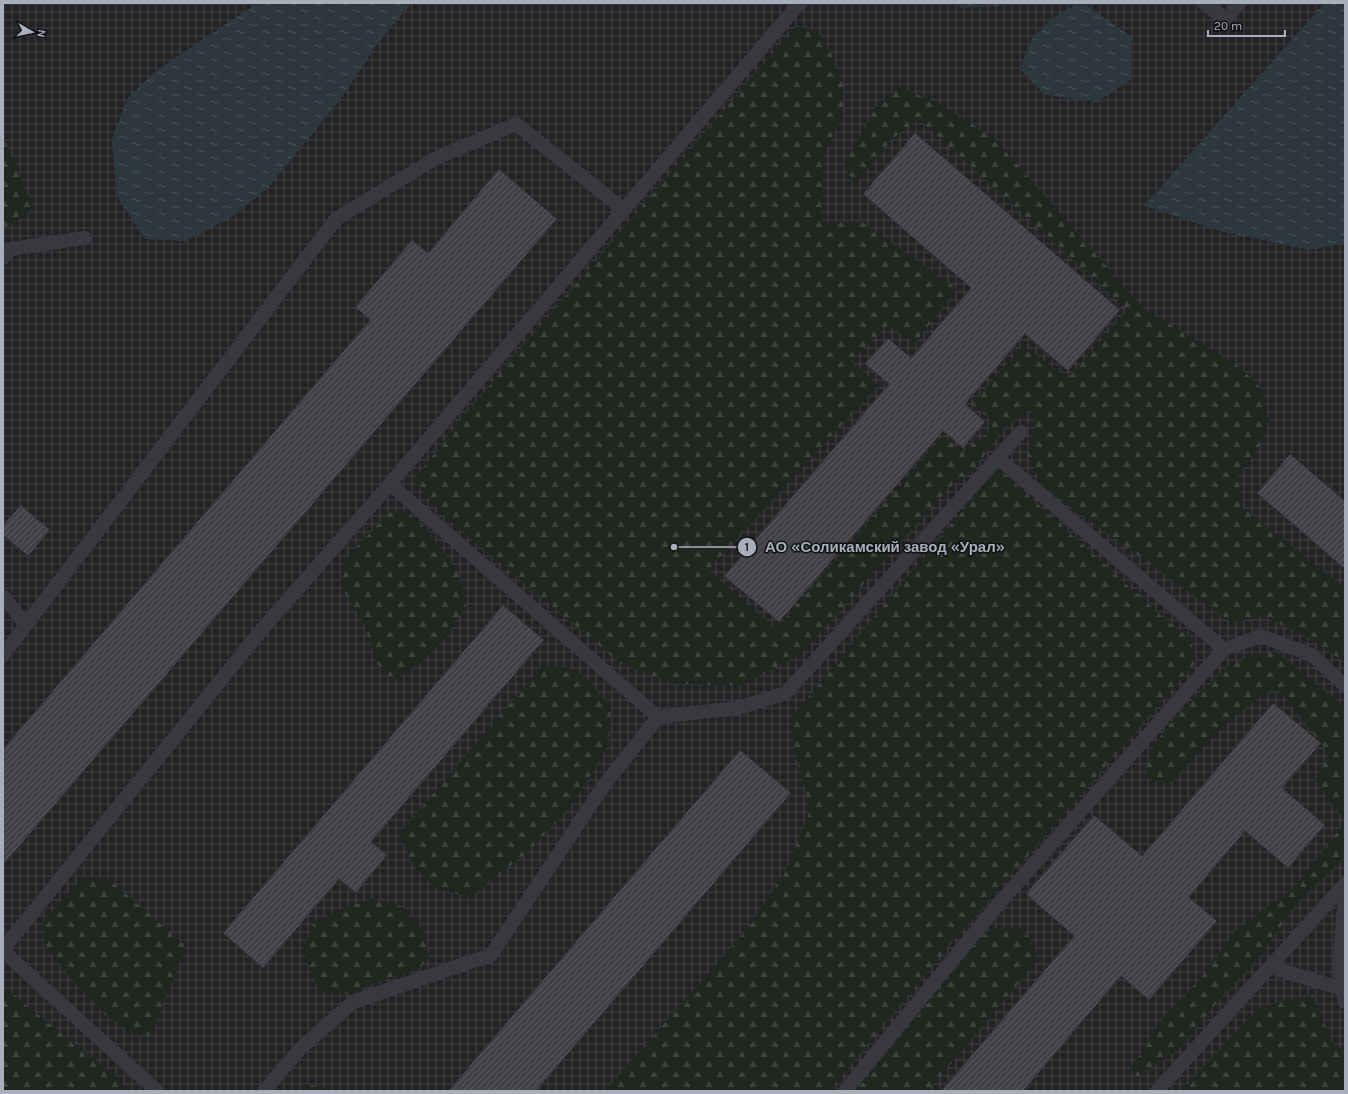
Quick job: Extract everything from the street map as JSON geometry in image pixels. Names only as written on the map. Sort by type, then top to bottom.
[{"type":"lane","points":[[157,1091],[3,950],[264,627],[390,484],[623,209],[801,3]]},
{"type":"lane","points":[[1204,3],[1226,19],[1240,3]]},
{"type":"lane","points":[[3,655],[336,219],[436,158],[516,124],[623,209]]},
{"type":"lane","points":[[3,258],[10,249],[85,238]]},
{"type":"lane","points":[[264,1091],[300,1048],[353,1002],[491,954],[604,785],[658,717],[738,708],[786,693],[1021,432]]},
{"type":"lane","points":[[998,458],[1224,649]]},
{"type":"lane","points":[[390,484],[658,717]]},
{"type":"lane","points":[[3,596],[26,625]]},
{"type":"lane","points":[[845,1091],[996,907],[1224,649],[1261,636],[1312,655],[1345,686]]},
{"type":"lane","points":[[1157,1091],[1345,884]]},
{"type":"lane","points":[[1344,995],[1339,966],[1345,895]]},
{"type":"lane","points":[[1270,967],[1344,995]]},
{"type":"shaded area","points":[[3,3],[1345,3],[1345,1091],[3,1091]]},
{"type":"green space","points":[[796,26],[818,31],[831,54],[844,86],[842,118],[823,156],[822,223],[862,222],[957,289],[915,343],[888,325],[851,361],[878,386],[708,570],[776,629],[943,436],[963,452],[987,434],[990,419],[972,404],[1023,345],[1068,378],[1128,310],[919,119],[892,139],[855,185],[844,164],[875,108],[900,87],[938,103],[994,138],[1144,309],[1240,367],[1261,388],[1269,420],[1258,450],[1238,476],[1243,508],[1345,588],[1345,662],[1303,635],[1262,616],[1232,623],[1043,487],[1027,455],[1036,423],[1031,410],[1003,429],[975,468],[949,488],[801,654],[743,685],[675,684],[620,663],[443,515],[413,481],[462,418]]},
{"type":"green space","points":[[3,140],[5,141],[34,208],[10,226],[3,227]]},
{"type":"green space","points":[[998,468],[1166,620],[1190,637],[1196,662],[947,948],[829,1091],[605,1091],[749,927],[788,866],[810,810],[796,756],[790,719]]},
{"type":"green space","points":[[391,511],[408,513],[430,533],[457,571],[467,604],[447,636],[419,664],[394,680],[376,663],[365,626],[340,584],[344,560]]},
{"type":"green space","points":[[1276,652],[1345,707],[1345,820],[1332,805],[1315,779],[1329,754],[1280,691],[1265,693],[1235,716],[1208,742],[1170,784],[1148,779],[1146,767],[1156,742],[1182,710],[1229,666],[1253,655]]},
{"type":"green space","points":[[542,666],[571,668],[585,677],[611,707],[608,746],[569,808],[530,850],[470,898],[434,887],[414,866],[399,834]]},
{"type":"green space","points":[[1345,822],[1345,857],[1297,903],[1260,956],[1213,1007],[1177,1051],[1136,1077],[1131,1069],[1151,1035],[1165,1016],[1201,978],[1235,931],[1294,888]]},
{"type":"green space","points":[[83,877],[109,879],[186,946],[162,1004],[153,1036],[135,1035],[105,1015],[74,983],[44,943],[43,921]]},
{"type":"green space","points":[[372,899],[401,906],[423,928],[429,958],[420,968],[374,983],[350,994],[320,992],[310,970],[303,949],[315,922],[343,908]]},
{"type":"green space","points":[[998,927],[1022,929],[1035,945],[1037,961],[928,1091],[856,1091],[962,962],[982,935]]},
{"type":"green space","points":[[3,987],[117,1077],[128,1091],[3,1091]]},
{"type":"green space","points":[[1313,995],[1332,1042],[1345,1053],[1345,1091],[1182,1091],[1259,1007]]},
{"type":"green space","points":[[305,1084],[328,1089],[329,1091],[299,1091]]},
{"type":"water","points":[[257,3],[412,3],[380,40],[340,100],[268,188],[230,218],[186,241],[145,239],[116,195],[112,138],[128,98],[156,71]]},
{"type":"water","points":[[954,3],[1013,3],[1011,5],[962,8]]},
{"type":"water","points":[[1078,3],[1084,3],[1133,38],[1132,79],[1097,102],[1045,95],[1020,69],[1032,38],[1051,19]]},
{"type":"water","points":[[1324,3],[1345,3],[1345,243],[1309,250],[1220,231],[1144,206]]},
{"type":"building","points":[[915,133],[1120,310],[1068,371],[1025,334],[965,404],[985,422],[963,448],[943,431],[779,622],[724,576],[889,384],[865,364],[888,338],[911,358],[971,288],[863,194]]},
{"type":"building","points":[[499,169],[557,219],[3,865],[3,749],[370,320],[355,307],[412,240],[428,253]]},
{"type":"building","points":[[1290,454],[1345,501],[1345,569],[1257,493]]},
{"type":"building","points":[[21,505],[50,530],[28,556],[3,535],[3,525]]},
{"type":"building","points":[[503,605],[544,640],[371,842],[387,855],[356,893],[339,879],[263,968],[223,933]]},
{"type":"building","points":[[1273,703],[1321,743],[1282,788],[1325,825],[1288,868],[1245,831],[1189,897],[1217,921],[1149,1000],[1121,976],[1023,1091],[941,1091],[1074,936],[1026,894],[1094,815],[1142,856]]},
{"type":"building","points":[[740,750],[791,793],[536,1091],[448,1091]]},
{"type":"place","name":"АО «Соликамский завод «Урал»","points":[[674,547]]}]
